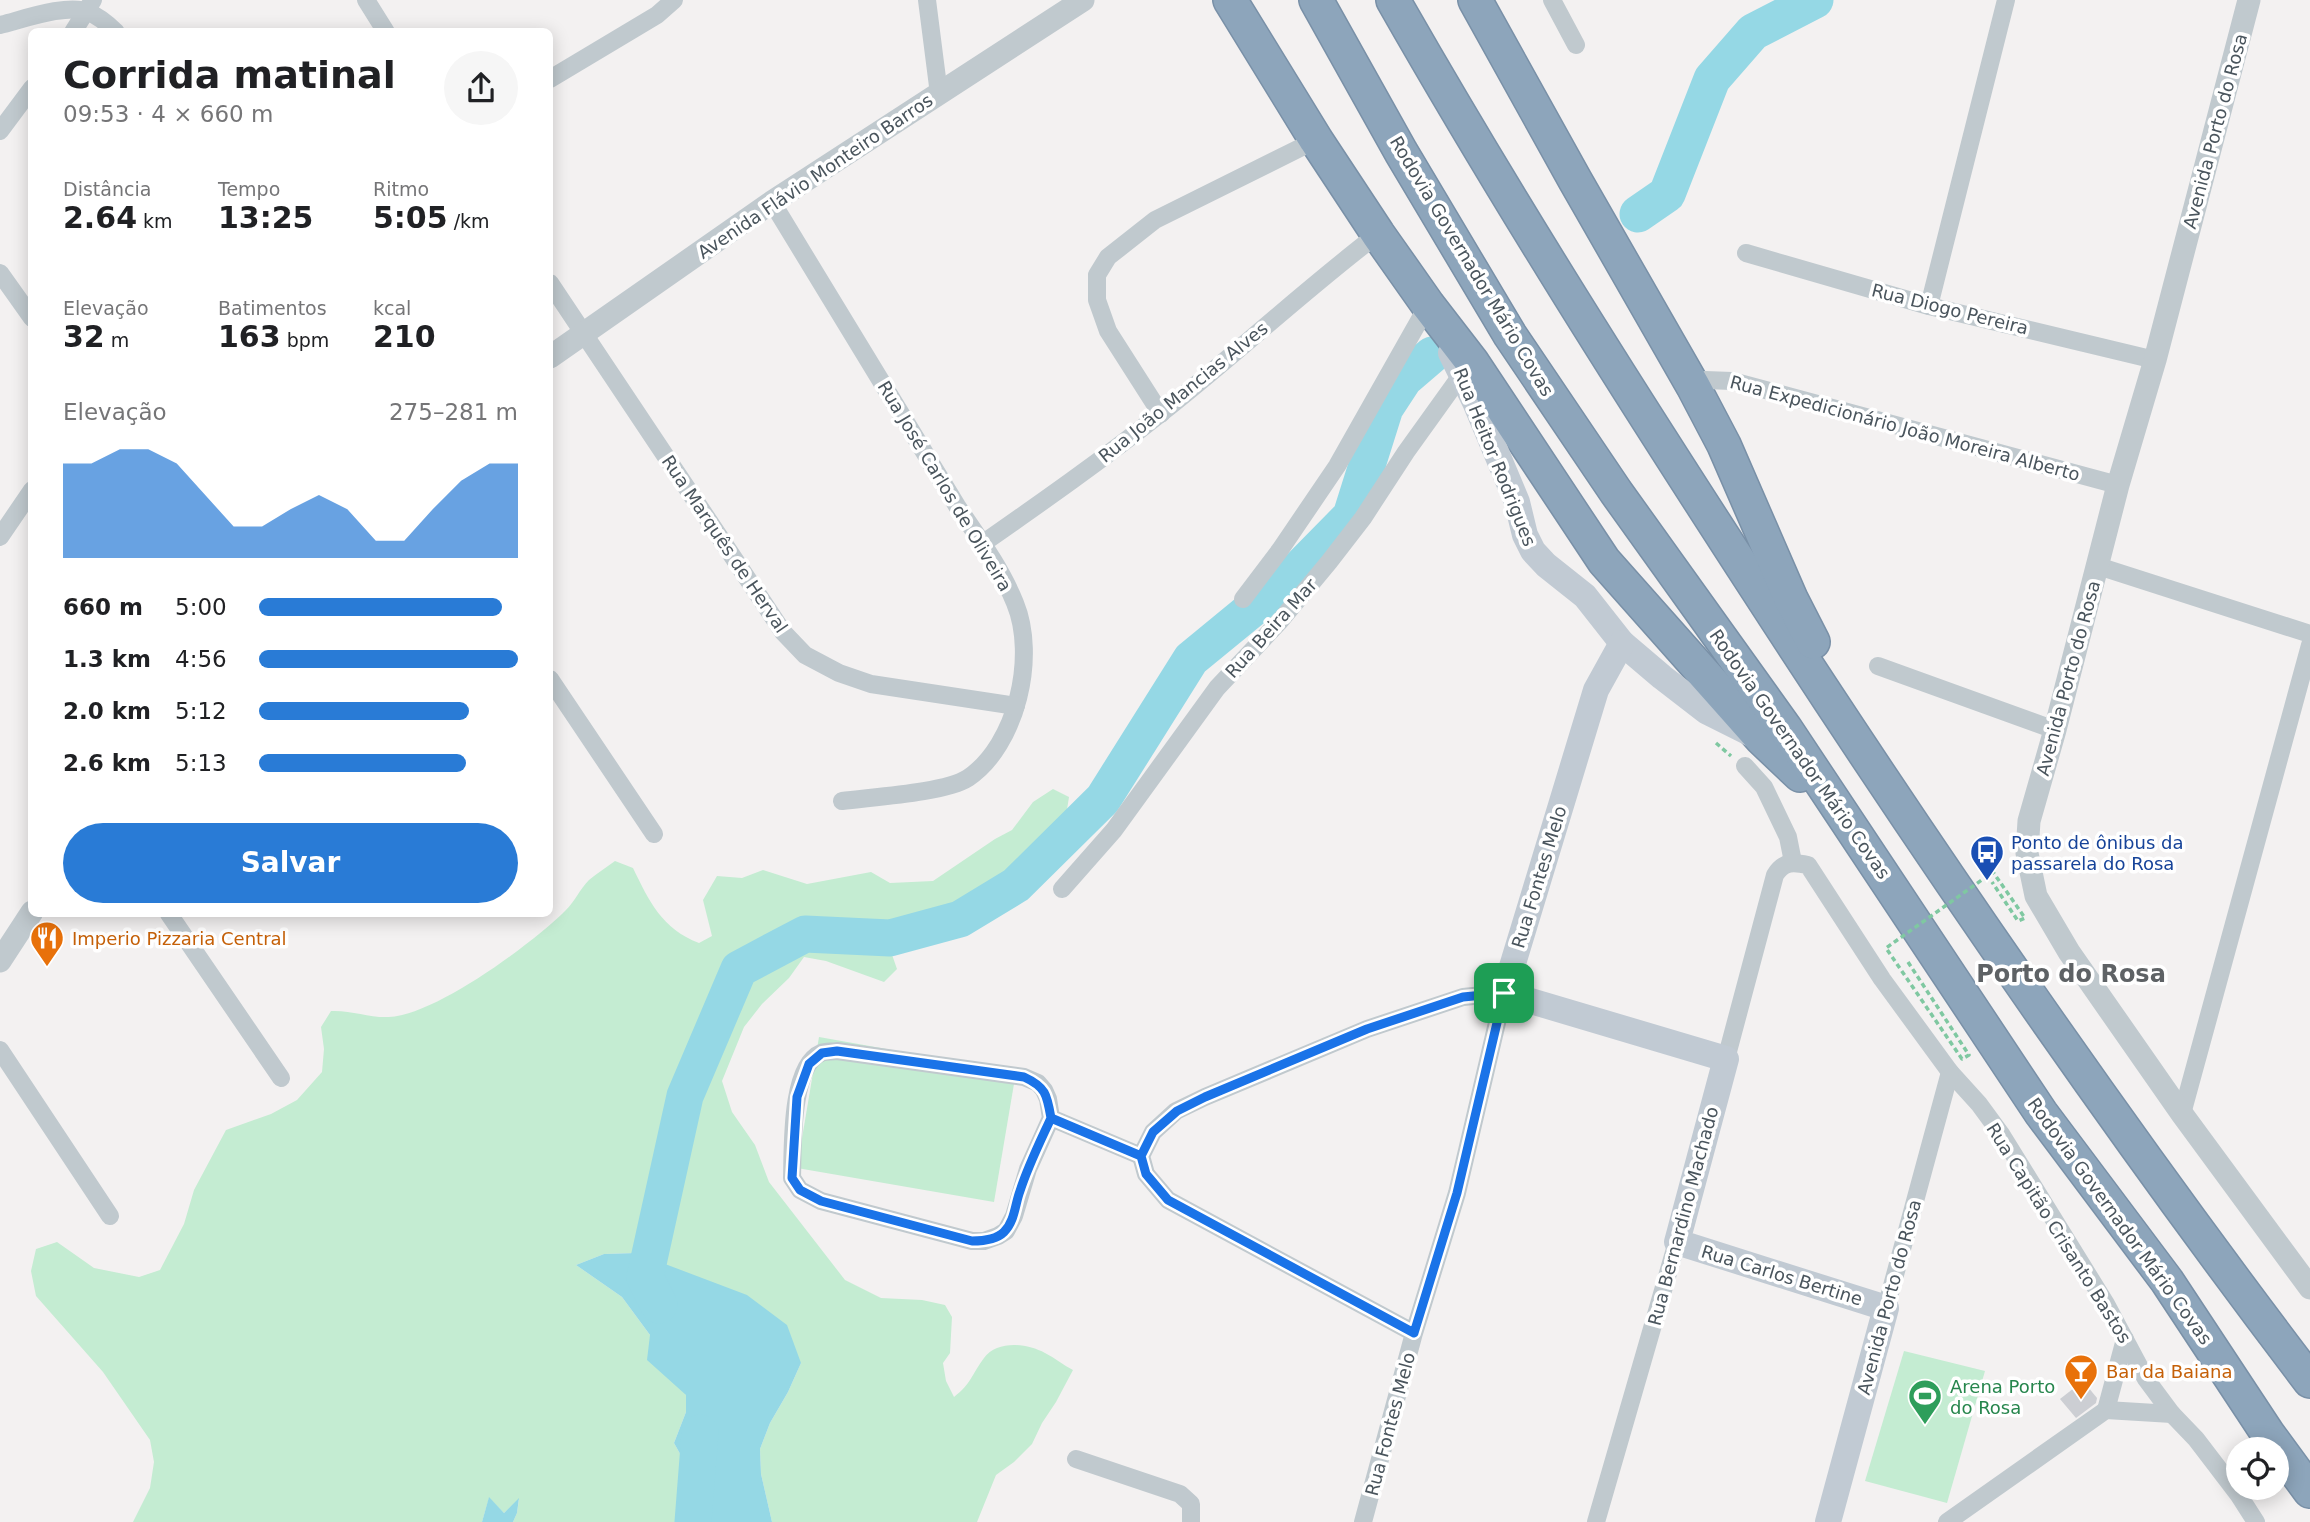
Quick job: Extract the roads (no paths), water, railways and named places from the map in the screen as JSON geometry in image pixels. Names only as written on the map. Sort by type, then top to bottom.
[{"type":"highway","points":[[1230,0],[1316,141],[1604,561],[1754,753],[1848,821]]},
{"type":"highway","name":"Rodovia Governador Mário Covas","points":[[1316,0],[1401,152],[1510,335],[1616,492],[1785,728],[2041,1112],[2167,1281],[2268,1434],[2310,1491]]},
{"type":"highway","points":[[1393,0],[1531,233],[1835,709],[1971,911],[2126,1133],[2310,1381]]},
{"type":"highway","points":[[1475,0],[1693,386],[1724,445],[1791,599],[1814,644],[1874,741],[1983,884],[2082,1044],[2126,1133]]},
{"type":"main road","name":"Rua Heitor Rodrigues","points":[[1450,340],[1517,502],[1525,535],[1533,551],[1585,596],[1622,643],[1754,753]]},
{"type":"main road","name":"Rua Fontes Melo","points":[[1504,993],[1596,690],[1622,643]]},
{"type":"main road","points":[[1504,993],[1726,1059]]},
{"type":"main road","name":"Rua Bernardino Machado","points":[[1677,1242],[1726,1059]]},
{"type":"main road","name":"Rua Carlos Bertine","points":[[1677,1242],[1886,1308]]},
{"type":"main road","name":"Avenida Porto do Rosa","points":[[1828,1522],[1886,1308]]},
{"type":"street","points":[[366,0],[384,28]]},
{"type":"street","points":[[553,77],[657,15],[674,0]]},
{"type":"street","points":[[927,0],[939,94]]},
{"type":"street","name":"Avenida Flávio Monteiro Barros","points":[[553,355],[772,202],[1083,0]]},
{"type":"street","points":[[1552,0],[1576,45]]},
{"type":"street","points":[[1929,306],[2006,0]]},
{"type":"street","name":"Avenida Porto do Rosa","points":[[2249,0],[2029,825],[2026,853],[2036,896],[2069,952],[2182,1114],[2309,1283]]},
{"type":"street","points":[[0,26],[90,6]]},
{"type":"street","points":[[75,28],[90,6]]},
{"type":"street","points":[[90,6],[112,28]]},
{"type":"street","points":[[0,131],[28,93]]},
{"type":"street","points":[[1161,414],[1108,331],[1097,300],[1097,275],[1108,257],[1155,220],[1316,141]]},
{"type":"street","name":"Rua José Carlos de Oliveira","points":[[772,202],[982,544],[1015,603],[1022,625],[1024,663],[1016,706],[1005,735],[985,762],[967,778],[946,787],[842,801]]},
{"type":"street","name":"Rua João Mancias Alves","points":[[982,544],[1161,414],[1325,274],[1378,234]]},
{"type":"street","name":"Rua Diogo Pereira","points":[[1746,253],[1929,306],[2155,360]]},
{"type":"street","points":[[0,273],[28,312]]},
{"type":"street","name":"Rua Marquês de Herval","points":[[553,288],[783,632],[805,655],[839,673],[872,684],[1016,706]]},
{"type":"street","points":[[1243,599],[1338,466],[1450,340]]},
{"type":"street","name":"Rua Beira Mar","points":[[1062,889],[1114,830],[1217,688],[1280,621],[1363,518],[1406,452],[1450,340]]},
{"type":"street","name":"Rua Expedicionário João Moreira Alberto","points":[[1693,386],[1705,380],[1732,381],[2118,485]]},
{"type":"street","points":[[0,537],[28,496]]},
{"type":"street","points":[[2098,566],[2310,634]]},
{"type":"street","points":[[2182,1114],[2310,645]]},
{"type":"street","points":[[1878,666],[2055,730]]},
{"type":"street","points":[[553,683],[654,834]]},
{"type":"street","points":[[1754,753],[1764,787],[1788,837],[1793,862]]},
{"type":"street","name":"Rua Bernardino Machado","points":[[1726,1059],[1775,875],[1779,868],[1793,862]]},
{"type":"street","name":"Rua Capitão Crisanto Bastos","points":[[1793,862],[1808,865],[1876,972],[1950,1072],[2001,1134],[2125,1339],[2146,1379],[2172,1414],[2196,1439],[2256,1522]]},
{"type":"street","points":[[0,961],[29,917]]},
{"type":"street","points":[[171,917],[281,1078]]},
{"type":"street","points":[[1414,1333],[1168,1200],[1146,1174],[1141,1156],[1153,1132],[1177,1111],[1205,1097],[1367,1029],[1463,997],[1504,993]]},
{"type":"street","name":"Rua Fontes Melo","points":[[1363,1522],[1414,1333],[1457,1193],[1504,993]]},
{"type":"street","points":[[0,1049],[110,1216]]},
{"type":"street","points":[[837,1051],[1024,1077],[1038,1083],[1044,1090],[1051,1118],[1028,1169],[1014,1216],[1006,1231],[984,1241],[972,1241],[821,1201],[800,1190],[792,1178],[797,1097],[809,1064],[822,1053],[837,1051]]},
{"type":"street","name":"Avenida Porto do Rosa","points":[[1886,1308],[1950,1072]]},
{"type":"street","points":[[1051,1118],[1141,1156]]},
{"type":"street","name":"Rua Bernardino Machado","points":[[1595,1522],[1677,1242]]},
{"type":"street","points":[[1947,1522],[2106,1409],[2125,1339]]},
{"type":"street","points":[[2106,1409],[2172,1414]]},
{"type":"street","points":[[1076,1459],[1181,1493],[1191,1504],[1191,1522]]},
{"type":"water","points":[[636,1253],[747,1295],[787,1325],[801,1363],[770,1423],[760,1449],[761,1474],[772,1522],[707,1522],[707,1502],[674,1443],[686,1412],[686,1395],[647,1360],[650,1335],[622,1297],[576,1265],[604,1254]]},
{"type":"water","points":[[489,1497],[504,1513],[519,1498],[513,1522],[482,1522]]},
{"type":"waterway","points":[[1638,214],[1667,194],[1712,79],[1753,32],[1815,0]]},
{"type":"waterway","points":[[659,1305],[645,1277],[685,1096],[739,969],[805,934],[890,938],[960,919],[1016,885],[1103,799],[1191,659],[1292,576],[1351,516],[1385,408],[1404,379],[1432,355]]},
{"type":"waterway","points":[[693,1522],[700,1433]]},
{"type":"place","name":"Ponto de ônibus da passarela do Rosa","points":[[1987,882]]},
{"type":"place","name":"Imperio Pizzaria Central","points":[[47,968]]},
{"type":"place","name":"Bar da Baiana","points":[[2081,1401]]},
{"type":"place","name":"Arena Porto do Rosa","points":[[1925,1426]]},
{"type":"district","name":"Porto do Rosa","points":[[2071,974]]}]
